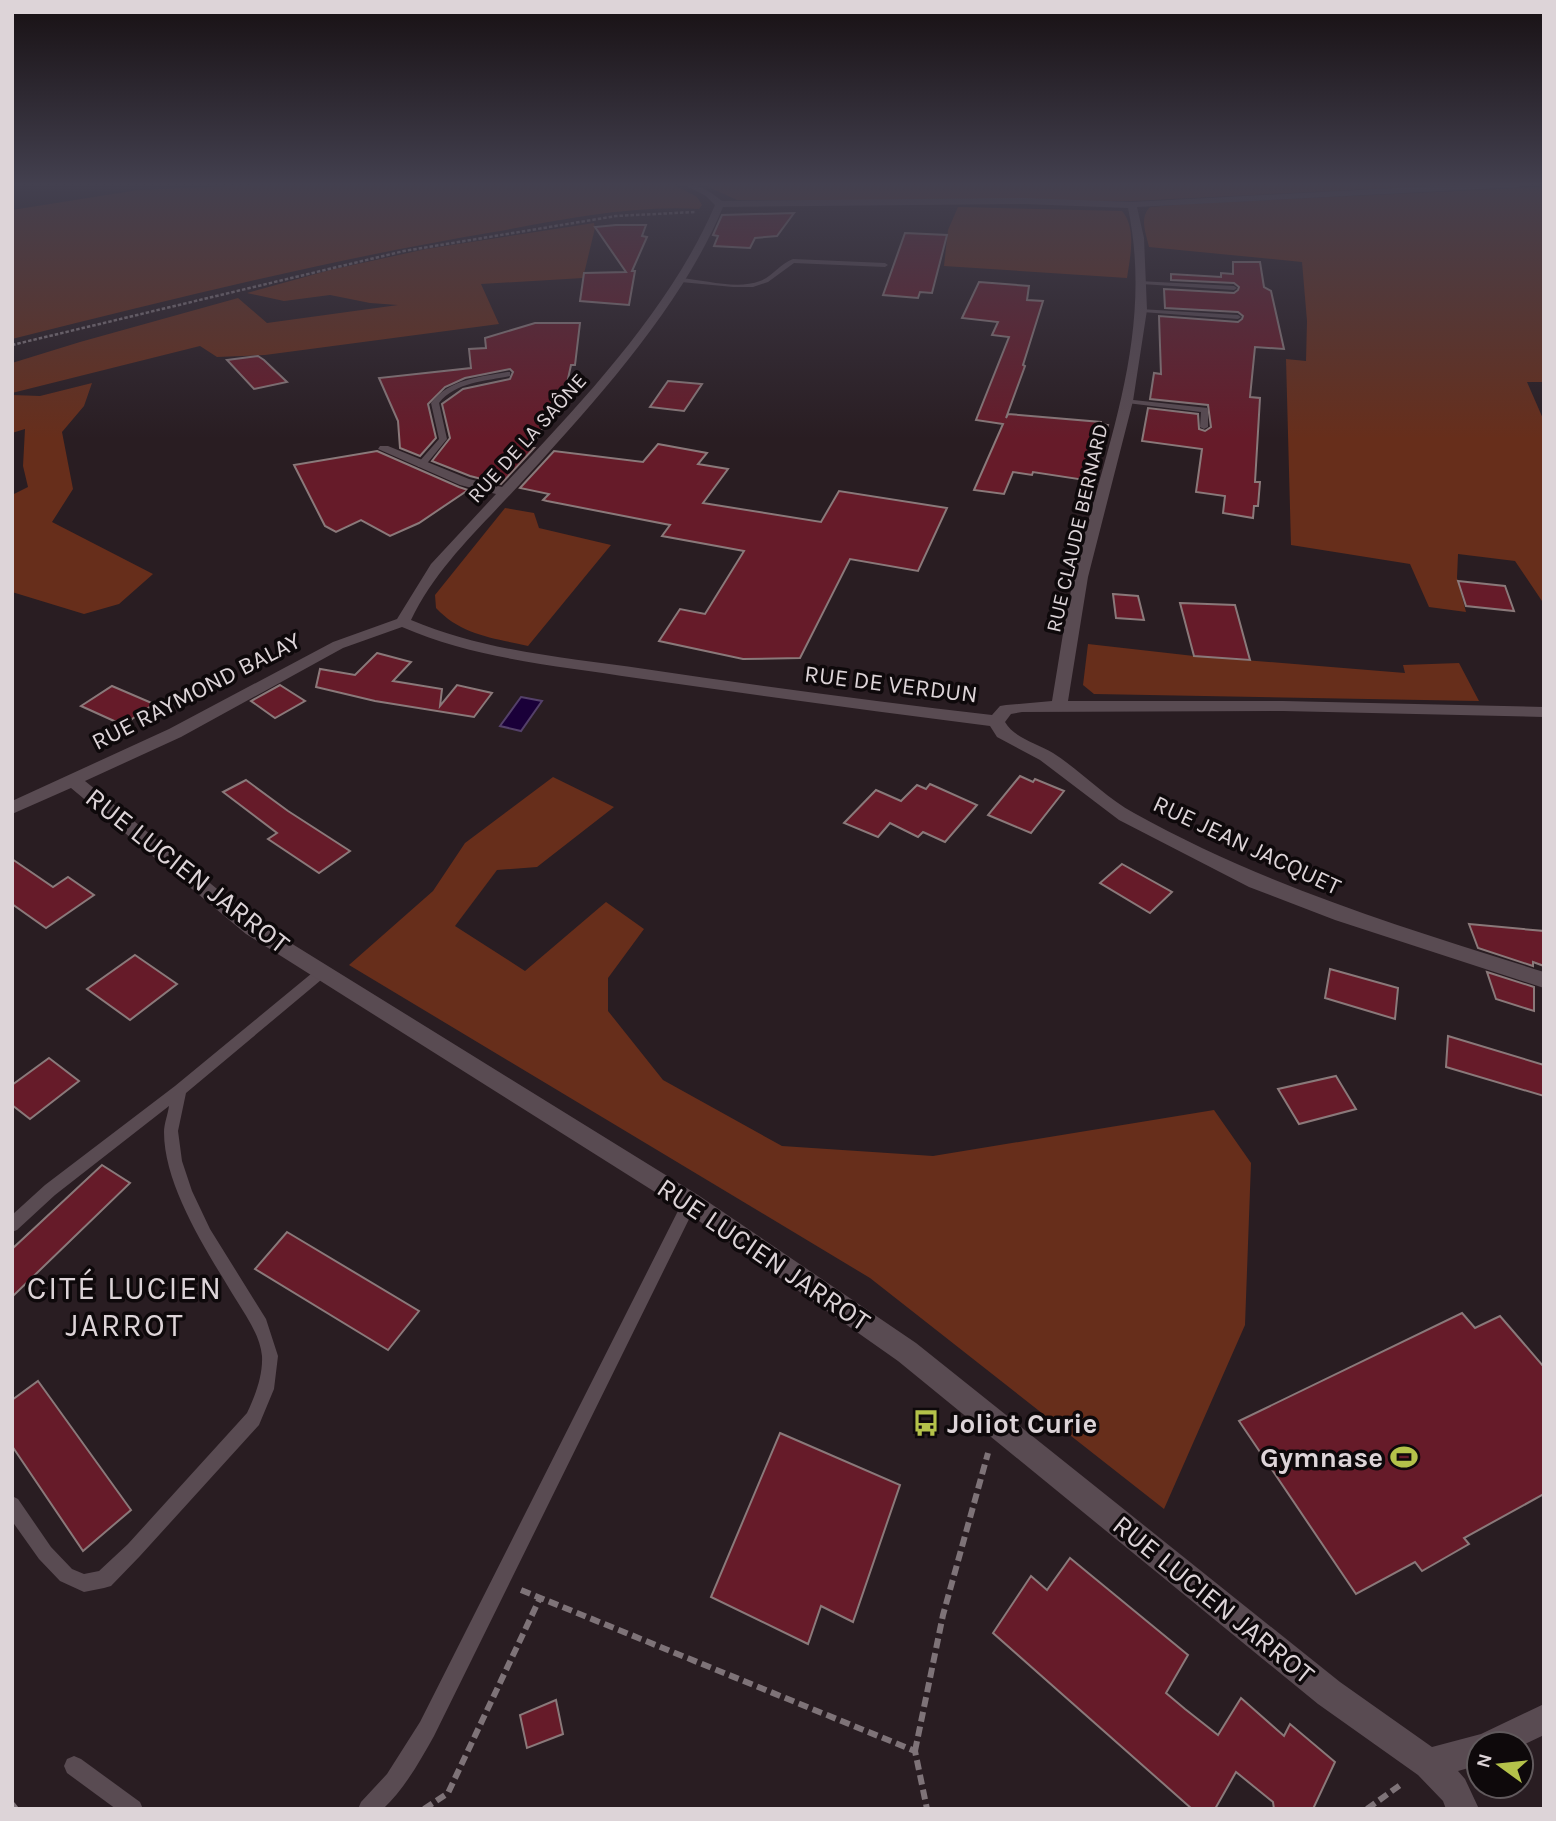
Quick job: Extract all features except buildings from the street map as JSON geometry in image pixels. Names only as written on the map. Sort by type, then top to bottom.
[{"type":"street","name":"RUE DE LA SAÔNE","points":[[403,622],[425,578],[571,421],[632,346],[688,269]]},
{"type":"street","name":"RUE CLAUDE BERNARD","points":[[1059,706],[1082,577],[1127,401],[1142,310],[1140,269]]},
{"type":"street","points":[[384,449],[465,482],[506,492]]},
{"type":"street","name":"RUE DE VERDUN","points":[[403,622],[431,634],[475,646],[623,672],[827,701],[996,721],[1006,710],[1059,706],[1338,704],[1544,712]]},
{"type":"street","name":"RUE RAYMOND BALAY","points":[[12,808],[175,733],[338,645],[403,622]]},
{"type":"street","name":"RUE JEAN JACQUET","points":[[996,721],[1003,733],[1046,756],[1125,816],[1256,882],[1342,915],[1544,980]]},
{"type":"street","name":"RUE LUCIEN JARROT","points":[[73,780],[176,869],[253,929],[690,1202],[900,1346],[1329,1693],[1429,1764],[1454,1790],[1463,1809]]},
{"type":"street","points":[[1521,1730],[1544,1719]]},
{"type":"street","points":[[1429,1764],[1465,1753]]},
{"type":"lane","points":[[681,280],[756,285],[773,278],[778,269]]},
{"type":"lane","points":[[1141,282],[1234,288]]},
{"type":"lane","points":[[1142,310],[1238,317]]},
{"type":"lane","points":[[421,465],[443,439],[435,403],[439,396],[452,388],[508,374]]},
{"type":"lane","name":"RUE CLAUDE BERNARD","points":[[1127,401],[1205,410],[1204,427]]},
{"type":"lane","points":[[12,1225],[50,1190],[180,1090],[321,972]]},
{"type":"lane","points":[[12,1505],[45,1553],[66,1575],[84,1583],[104,1579],[253,1419],[265,1389],[270,1356],[260,1324],[205,1234],[185,1191],[175,1161],[171,1131],[180,1090]]},
{"type":"lane","points":[[368,1809],[380,1800],[414,1749],[690,1202]]},
{"type":"lane","points":[[74,1766],[133,1809]]},
{"type":"path","points":[[12,345],[133,317],[317,269]]},
{"type":"path","points":[[927,1809],[915,1751],[943,1615],[996,1422]]},
{"type":"path","points":[[500,1582],[915,1751]]},
{"type":"path","points":[[424,1809],[448,1793],[540,1598]]},
{"type":"path","points":[[1367,1809],[1429,1764]]},
{"type":"path","points":[[12,1804],[16,1809]]},
{"type":"shaded area","points":[[12,269],[306,269],[132,309],[12,339]]},
{"type":"shaded area","points":[[585,269],[583,278],[481,284],[499,324],[265,355],[217,357],[200,346],[12,393],[12,363],[238,298],[267,323],[398,305],[330,295],[284,301],[247,293],[330,270]]},
{"type":"shaded area","points":[[989,269],[1128,269],[1127,278]]},
{"type":"shaded area","points":[[1303,269],[1544,269],[1544,382],[1527,382],[1544,421],[1544,604],[1515,561],[1458,554],[1457,578],[1466,612],[1429,607],[1410,564],[1291,545],[1286,359],[1306,361],[1307,321]]},
{"type":"shaded area","points":[[92,383],[84,406],[62,432],[73,489],[52,522],[153,574],[119,604],[84,614],[12,592],[12,495],[28,487],[23,466],[25,429],[12,433],[12,395],[40,396]]},
{"type":"shaded area","points":[[505,508],[534,513],[539,528],[611,545],[528,646],[467,630],[436,608],[435,595]]},
{"type":"shaded area","points":[[1088,644],[1194,656],[1405,673],[1403,665],[1459,663],[1479,701],[1094,694],[1083,685]]},
{"type":"shaded area","points":[[521,697],[542,701],[521,731],[500,726]]},
{"type":"shaded area","points":[[553,777],[614,807],[537,867],[497,870],[455,926],[525,971],[606,902],[644,929],[608,978],[608,1011],[663,1080],[782,1146],[933,1156],[1214,1110],[1251,1163],[1245,1325],[1164,1509],[870,1278],[349,965],[433,891],[465,843]]},
{"type":"place","name":"Joliot Curie","points":[[926,1423]]},
{"type":"place","name":"Gymnase","points":[[1404,1457]]},
{"type":"district","name":"CITÉ LUCIEN JARROT","points":[[125,1306]]}]
